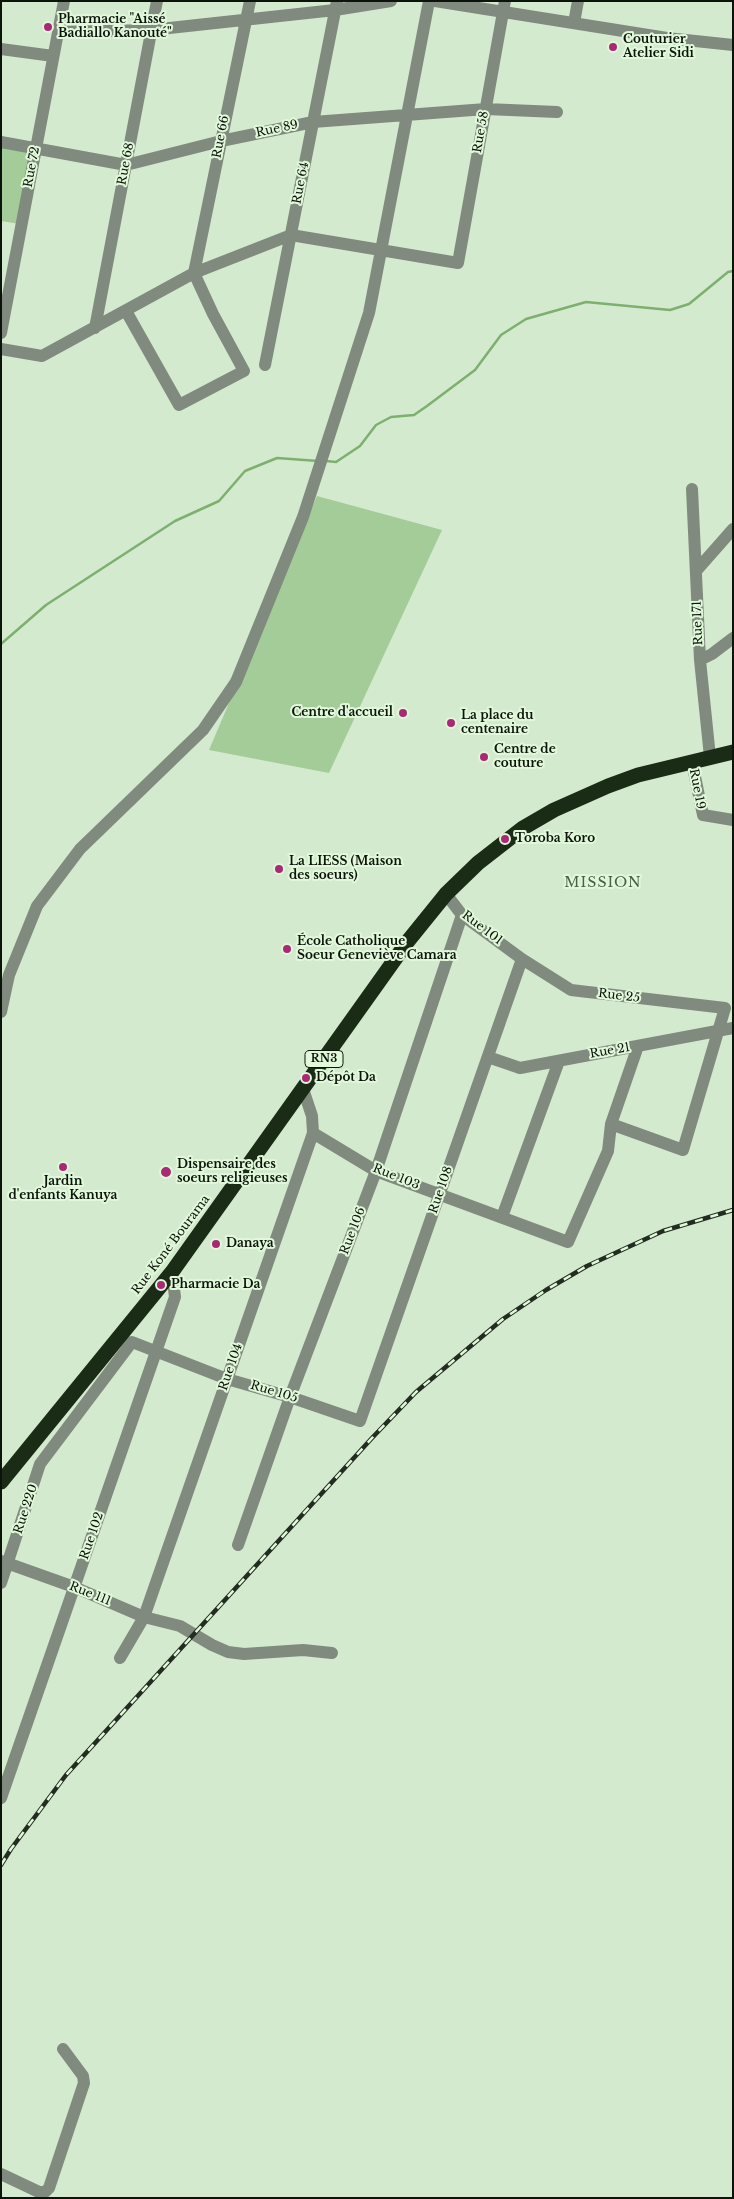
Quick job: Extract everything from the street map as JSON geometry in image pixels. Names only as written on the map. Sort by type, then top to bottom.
[{"type":"highway","name":"Rue Koné Bourama","points":[[1,1482],[172,1272],[408,940],[446,894],[493,851],[523,828],[554,810],[638,775],[733,752]]},
{"type":"street","name":"Rue 72","points":[[1,333],[6,287],[36,148],[64,1]]},
{"type":"street","name":"Rue 68","points":[[94,328],[157,1]]},
{"type":"street","name":"Rue 66","points":[[194,274],[250,1]]},
{"type":"street","points":[[58,32],[151,30],[245,21],[336,6],[391,1]]},
{"type":"street","points":[[1,1012],[9,975],[37,906],[80,849],[203,730],[236,682],[303,517],[369,313],[429,1]]},
{"type":"street","points":[[435,1],[504,7],[574,23],[667,38],[733,45]]},
{"type":"street","points":[[574,23],[578,1]]},
{"type":"street","name":"Rue 64","points":[[265,365],[336,6]]},
{"type":"street","name":"Rue 58","points":[[381,250],[458,263],[504,7]]},
{"type":"street","points":[[1,49],[53,56]]},
{"type":"street","name":"Rue 89","points":[[1,142],[126,165],[221,141],[313,122],[486,109],[557,112]]},
{"type":"street","points":[[1,349],[42,356],[194,274],[291,235],[381,250]]},
{"type":"street","points":[[126,310],[180,405],[244,371],[194,274]]},
{"type":"street","name":"Rue 171","points":[[692,489],[700,660],[710,757]]},
{"type":"street","points":[[696,571],[733,530]]},
{"type":"street","points":[[700,660],[730,641]]},
{"type":"street","name":"Rue 19","points":[[692,762],[703,815],[733,820]]},
{"type":"street","name":"Rue 101","points":[[446,894],[462,914],[522,959]]},
{"type":"street","name":"Rue 106","points":[[238,1545],[290,1397],[376,1171],[462,914]]},
{"type":"street","name":"Rue 25","points":[[522,959],[571,990],[725,1008],[719,1031]]},
{"type":"street","name":"Rue 108","points":[[360,1421],[522,959]]},
{"type":"street","name":"Rue 21","points":[[488,1057],[520,1068],[733,1028]]},
{"type":"street","points":[[638,1046],[611,1124],[683,1150],[719,1031]]},
{"type":"street","points":[[502,1217],[559,1061]]},
{"type":"street","name":"Rue 104","points":[[120,1658],[144,1617],[313,1133],[312,1116],[303,1088]]},
{"type":"street","name":"Rue 103","points":[[313,1133],[376,1171],[568,1242],[608,1151],[611,1124]]},
{"type":"street","name":"Rue 102","points":[[1,1798],[175,1297],[172,1272]]},
{"type":"street","name":"Rue 105","points":[[132,1342],[227,1379],[290,1397],[360,1421]]},
{"type":"street","name":"Rue 220","points":[[1,1583],[5,1562],[40,1464],[132,1342]]},
{"type":"street","name":"Rue 111","points":[[5,1562],[74,1587],[144,1617],[180,1626],[228,1652],[244,1654],[303,1650],[332,1653]]},
{"type":"street","points":[[1,2174],[39,2192],[45,2192],[49,2188],[84,2083],[84,2076],[63,2049]]},
{"type":"green space","points":[[1,141],[32,146],[20,224],[1,221]]},
{"type":"green space","points":[[317,496],[442,530],[329,773],[209,750]]},
{"type":"waterway","points":[[326,461],[336,462],[360,446],[376,425],[391,417],[414,415],[427,406],[475,370],[501,335],[526,319],[586,302],[670,310],[689,304],[728,272],[733,271]]},
{"type":"waterway","points":[[1,644],[46,605],[175,521],[219,501],[245,471],[277,458],[318,461]]},
{"type":"railway","points":[[1,1865],[66,1775],[416,1392],[503,1319],[546,1290],[587,1266],[663,1231],[733,1210]]},
{"type":"place","name":"Pharmacie \"Aissé Badiallo Kanouté\"","points":[[48,27]]},
{"type":"place","name":"Couturier Atelier Sidi","points":[[613,47]]},
{"type":"place","name":"Centre d'accueil","points":[[403,713]]},
{"type":"place","name":"La place du centenaire","points":[[451,723]]},
{"type":"place","name":"Centre de couture","points":[[484,757]]},
{"type":"place","name":"Toroba Koro","points":[[505,839]]},
{"type":"place","name":"La LIESS (Maison des soeurs)","points":[[279,869]]},
{"type":"place","name":"École Catholique Soeur Geneviève Camara","points":[[287,949]]},
{"type":"place","name":"Dépôt Da","points":[[306,1078]]},
{"type":"place","name":"Jardin d'enfants Kanuya","points":[[63,1167]]},
{"type":"place","name":"Dispensaire des soeurs religieuses","points":[[166,1172]]},
{"type":"place","name":"Danaya","points":[[216,1244]]},
{"type":"place","name":"Pharmacie Da","points":[[161,1285]]},
{"type":"district","name":"MISSION","points":[[603,883]]}]
